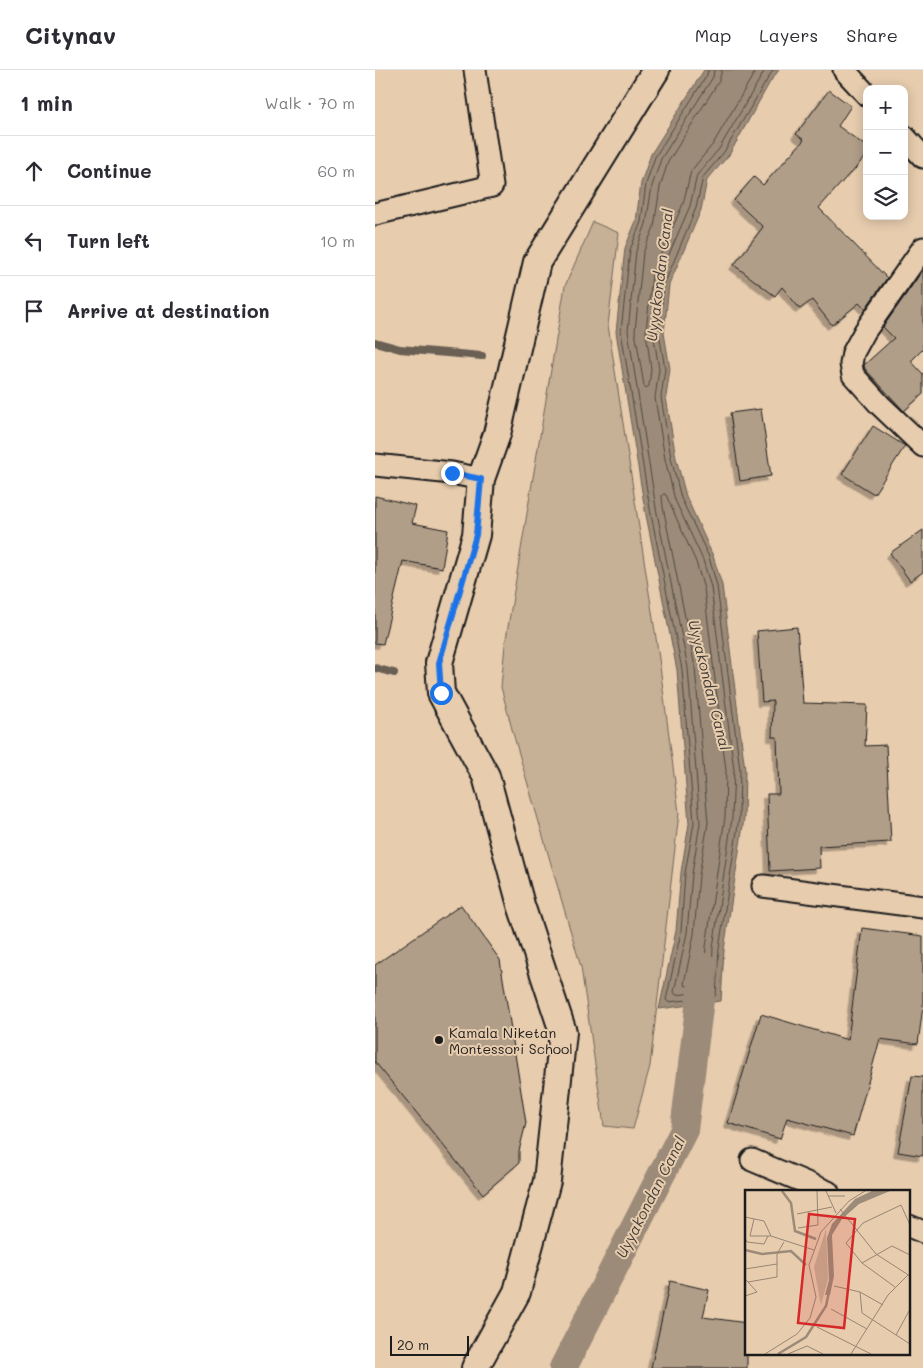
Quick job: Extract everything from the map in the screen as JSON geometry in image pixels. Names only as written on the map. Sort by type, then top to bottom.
[{"type":"street","points":[[375,214],[493,186],[475,70]]},
{"type":"street","points":[[475,1368],[517,1292],[547,1180],[563,1032],[521,906],[486,776],[441,693],[439,663],[476,535],[481,479],[497,434],[537,262],[657,70]]},
{"type":"street","points":[[844,70],[863,91]]},
{"type":"street","points":[[908,140],[923,157]]},
{"type":"street","points":[[923,248],[865,331],[853,353],[851,364],[853,375],[880,405],[923,446]]},
{"type":"street","points":[[375,465],[452,473],[481,479]]},
{"type":"street","points":[[763,886],[923,907]]},
{"type":"street","points":[[752,1160],[823,1190]]},
{"type":"street","points":[[911,1227],[923,1232]]},
{"type":"shaded area","points":[[593,222],[619,233],[608,325],[658,651],[679,813],[650,1066],[633,1129],[604,1126],[581,967],[501,687],[505,645],[565,286]]},
{"type":"water","points":[[704,70],[779,70],[770,82],[729,155],[707,180],[701,210],[669,285],[664,333],[670,369],[666,397],[676,458],[686,496],[713,556],[722,585],[745,770],[744,819],[724,950],[721,1001],[659,1009],[676,931],[681,872],[689,824],[677,670],[645,510],[616,332],[625,248],[636,221],[641,183],[651,154]]},
{"type":"building","points":[[829,90],[851,106],[838,126],[863,144],[863,159],[819,208],[887,278],[865,309],[859,303],[832,325],[812,300],[800,309],[782,287],[775,296],[734,265],[763,227],[734,200],[754,177],[763,185],[804,140],[796,134]]},
{"type":"building","points":[[923,270],[923,349],[911,361],[923,374],[923,394],[904,411],[865,369],[864,365],[894,338],[883,327]]},
{"type":"building","points":[[761,409],[771,476],[740,481],[730,413]]},
{"type":"building","points":[[873,426],[905,446],[874,494],[842,474]]},
{"type":"building","points":[[375,496],[416,506],[412,523],[448,530],[442,568],[403,561],[383,644],[375,643]]},
{"type":"building","points":[[923,530],[923,572],[910,581],[890,553]]},
{"type":"building","points":[[797,627],[803,703],[867,705],[865,746],[886,745],[891,842],[819,846],[820,868],[770,871],[767,794],[779,794],[777,737],[772,737],[773,701],[762,702],[757,631]]},
{"type":"building","points":[[461,905],[500,960],[526,1123],[519,1151],[519,1163],[483,1194],[375,1062],[375,965]]},
{"type":"building","points":[[862,928],[923,936],[923,1006],[918,1044],[880,1039],[853,1136],[787,1118],[780,1139],[728,1123],[761,1014],[848,1040]]},
{"type":"building","points":[[912,1076],[923,1077],[923,1156],[898,1152]]},
{"type":"building","points":[[670,1281],[709,1290],[703,1317],[745,1323],[747,1368],[651,1368]]},
{"type":"waterway","points":[[375,342],[400,349],[482,356]]},
{"type":"waterway","points":[[375,668],[394,673]]},
{"type":"waterway","name":"Uyyakondan Canal","points":[[563,1368],[684,1130],[704,967]]},
{"type":"place","name":"Kamala Niketan Montessori School","points":[[439,1040]]},
{"type":"route","points":[[441,693],[439,663],[476,535],[481,479],[452,473]]}]
